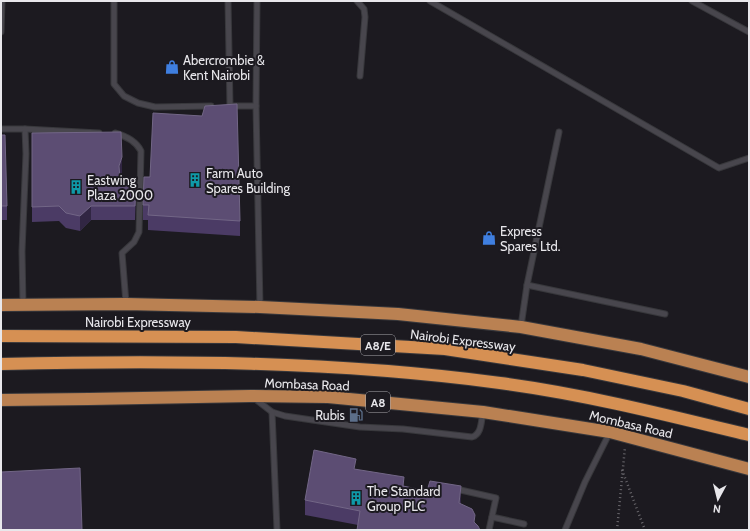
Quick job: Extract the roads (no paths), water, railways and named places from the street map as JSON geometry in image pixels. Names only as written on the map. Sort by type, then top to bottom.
[{"type":"highway","points":[[1,305],[126,304],[260,307],[398,314],[521,327],[641,349],[749,377]]},
{"type":"highway","name":"Nairobi Expressway","points":[[1,336],[236,336],[445,349],[583,370],[682,391],[749,409]]},
{"type":"highway","name":"A8/E","points":[[1,364],[199,362],[315,366],[423,374],[501,383],[579,396],[749,435]]},
{"type":"highway","name":"Mombasa Road","points":[[1,400],[250,396],[328,397],[483,412],[610,432],[627,435],[749,469]]},
{"type":"lane","points":[[1,32],[2,1]]},
{"type":"lane","points":[[114,1],[114,84],[124,96],[155,107],[215,106]]},
{"type":"lane","points":[[228,1],[230,106]]},
{"type":"lane","points":[[257,1],[256,106],[260,307]]},
{"type":"lane","points":[[357,1],[364,9],[365,18],[360,76]]},
{"type":"lane","points":[[430,1],[720,168],[749,158]]},
{"type":"lane","points":[[692,1],[749,32]]},
{"type":"lane","points":[[222,106],[256,106]]},
{"type":"lane","points":[[1,129],[116,133],[125,136],[139,146],[141,151],[139,232],[134,242],[122,253],[126,304]]},
{"type":"lane","points":[[23,305],[22,251],[26,129]]},
{"type":"lane","points":[[521,327],[559,132]]},
{"type":"lane","points":[[528,285],[665,314]]},
{"type":"lane","points":[[250,396],[272,412],[285,416],[360,427],[403,429],[472,437],[476,436],[479,432],[483,412]]},
{"type":"lane","points":[[272,412],[277,530]]},
{"type":"lane","points":[[565,530],[585,482],[610,432]]},
{"type":"lane","points":[[455,489],[496,498],[490,530]]},
{"type":"lane","points":[[492,517],[524,524]]},
{"type":"place","name":"Abercrombie & Kent Nairobi","points":[[172,67]]},
{"type":"place","name":"Farm Auto Spares Building","points":[[195,180]]},
{"type":"place","name":"Eastwing Plaza 2000","points":[[76,187]]},
{"type":"place","name":"Express Spares Ltd.","points":[[489,238]]},
{"type":"place","name":"Rubis","points":[[356,415]]},
{"type":"place","name":"The Standard Group PLC","points":[[356,498]]}]
